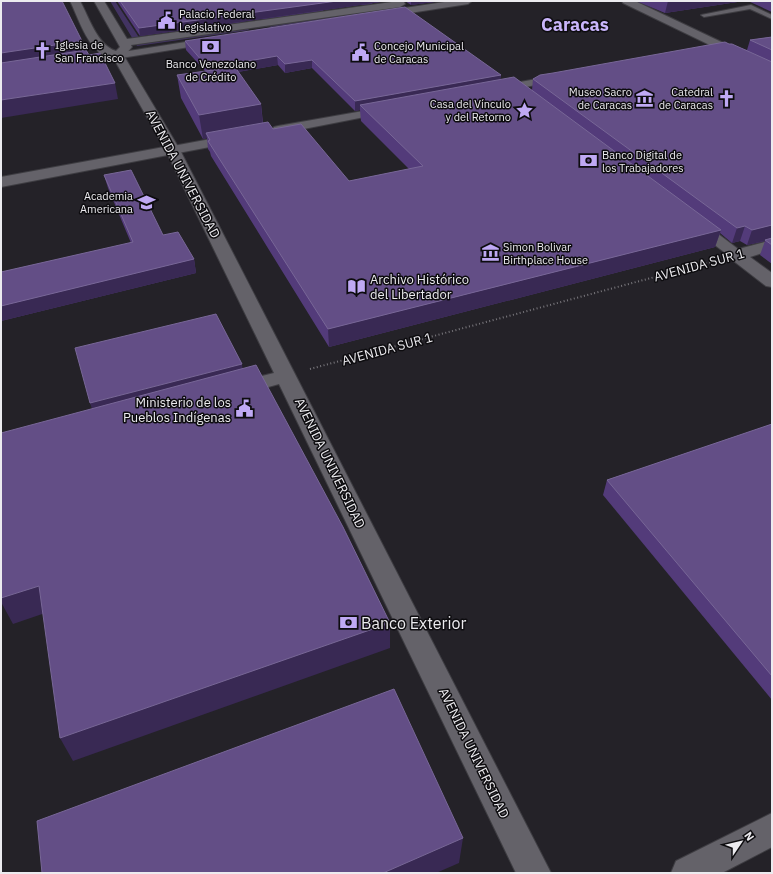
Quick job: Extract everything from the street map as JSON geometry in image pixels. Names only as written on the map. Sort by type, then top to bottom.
[{"type":"street","name":"AVENIDA UNIVERSIDAD","points":[[75,1],[96,38],[105,50],[119,56],[173,150],[534,873]]},
{"type":"street","points":[[99,1],[126,47],[119,56]]},
{"type":"street","points":[[124,43],[401,5],[468,1]]},
{"type":"street","points":[[627,1],[772,71]]},
{"type":"street","points":[[248,36],[401,5],[421,19]]},
{"type":"street","points":[[67,64],[221,40]]},
{"type":"street","points":[[700,51],[744,43]]},
{"type":"street","points":[[484,92],[569,76]]},
{"type":"street","points":[[503,77],[528,95]]},
{"type":"street","points":[[266,132],[398,108]]},
{"type":"street","points":[[1,182],[243,137]]},
{"type":"street","points":[[686,216],[772,282]]},
{"type":"street","name":"AVENIDA SUR 1","points":[[737,255],[772,245]]},
{"type":"street","points":[[217,394],[286,376]]},
{"type":"street","points":[[688,873],[772,829]]},
{"type":"lane","points":[[704,15],[751,7],[772,17]]},
{"type":"path","name":"AVENIDA SUR 1","points":[[286,376],[737,255]]},
{"type":"shaded area","points":[[110,1],[115,1],[140,39],[176,33],[170,25],[236,16],[249,30],[137,46]]},
{"type":"shaded area","points":[[357,1],[369,1],[382,11],[271,27],[257,13],[315,4],[325,12],[363,6]]},
{"type":"building","points":[[1,1],[62,1],[82,41],[1,53]]},
{"type":"building","name":"Palacio Federal Legislativo","points":[[120,1],[337,1],[139,28]]},
{"type":"building","points":[[405,7],[501,75],[355,101],[312,60],[285,64],[277,56],[208,68],[185,41]]},
{"type":"building","points":[[772,37],[772,50],[750,40]]},
{"type":"building","points":[[725,42],[772,62],[772,225],[752,230],[745,226],[737,228],[533,79],[540,75]]},
{"type":"building","points":[[86,50],[89,55],[100,53],[115,83],[1,100],[1,63]]},
{"type":"building","points":[[235,67],[261,104],[199,115],[177,75]]},
{"type":"building","points":[[514,77],[721,230],[328,329],[208,141],[210,140],[206,133],[268,122],[273,129],[301,124],[349,181],[423,166],[360,105]]},
{"type":"building","points":[[131,170],[163,235],[178,232],[194,259],[1,306],[1,272],[133,242],[104,175]]},
{"type":"building","points":[[772,238],[772,245],[765,240]]},
{"type":"building","points":[[216,314],[242,364],[90,403],[75,348]]},
{"type":"building","points":[[256,365],[343,527],[390,623],[60,738],[39,586],[1,598],[1,433]]},
{"type":"building","points":[[772,424],[772,676],[607,480]]},
{"type":"building","points":[[394,689],[463,838],[383,873],[42,873],[37,821]]},
{"type":"place","name":"Palacio Federal Legislativo","points":[[166,20]]},
{"type":"place","name":"Banco Venezolano de Crédito","points":[[211,46]]},
{"type":"place","name":"Iglesia de San Francisco","points":[[42,51]]},
{"type":"place","name":"Concejo Municipal de Caracas","points":[[361,52]]},
{"type":"place","name":"Museo Sacro de Caracas","points":[[645,98]]},
{"type":"place","name":"Catedral de Caracas","points":[[726,98]]},
{"type":"place","name":"Casa del Vínculo y del Retorno","points":[[524,110]]},
{"type":"place","name":"Banco Digital de los Trabajadores","points":[[589,161]]},
{"type":"place","name":"Academia Americana","points":[[146,202]]},
{"type":"place","name":"Simon Bolivar Birthplace House","points":[[490,253]]},
{"type":"place","name":"Archivo Histórico del Libertador","points":[[357,286]]},
{"type":"place","name":"Ministerio de los Pueblos Indígenas","points":[[244,409]]},
{"type":"place","name":"Banco Exterior","points":[[348,623]]},
{"type":"district","name":"Caracas","points":[[575,24]]}]
